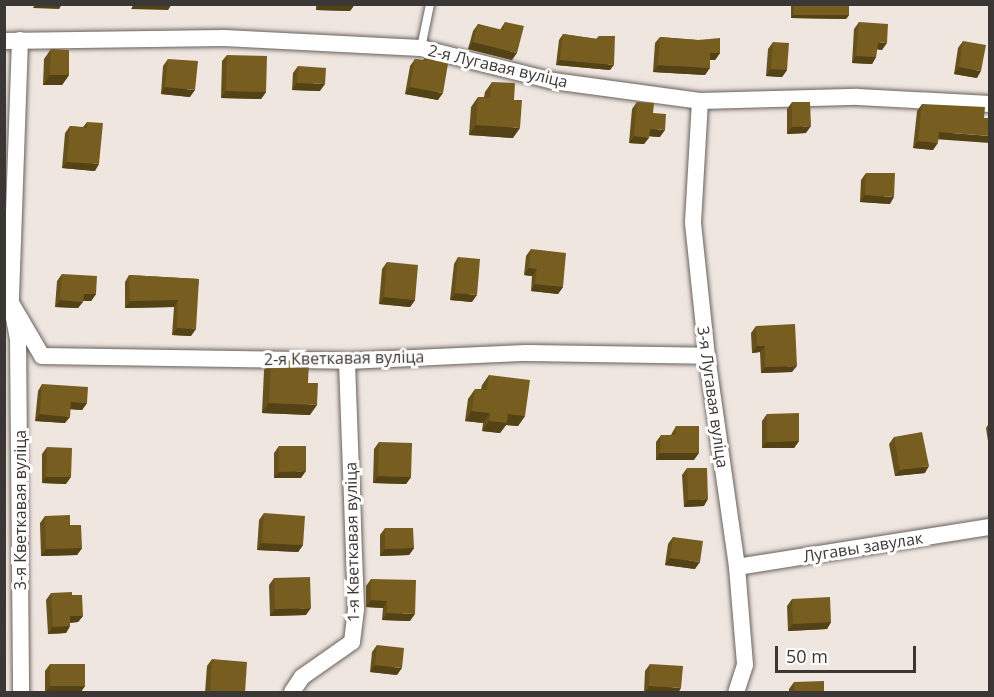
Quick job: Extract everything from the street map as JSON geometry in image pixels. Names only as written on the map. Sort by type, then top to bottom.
[{"type":"street","name":"2-я Лугавая вуліца","points":[[12,40],[224,38],[421,48],[553,81],[700,101],[858,97],[990,104]]},
{"type":"street","name":"3-я Кветкавая вуліца","points":[[12,40],[10,303],[18,338],[21,693]]},
{"type":"street","name":"3-я Лугавая вуліца","points":[[700,101],[693,223],[706,356],[737,567],[745,665],[736,693]]},
{"type":"street","name":"2-я Кветкавая вуліца","points":[[10,303],[42,356],[347,361],[526,353],[706,356]]},
{"type":"street","name":"1-я Кветкавая вуліца","points":[[291,693],[302,677],[352,642],[356,608],[347,361]]},
{"type":"street","name":"Лугавы завулак","points":[[737,567],[990,527]]},
{"type":"lane","points":[[421,48],[430,4]]},
{"type":"building","points":[[794,4],[849,4],[849,15],[794,15]]},
{"type":"building","points":[[505,22],[524,26],[517,53],[473,42],[478,24],[503,30]]},
{"type":"building","points":[[859,22],[888,24],[887,43],[878,42],[876,57],[856,56]]},
{"type":"building","points":[[563,34],[598,39],[599,36],[615,36],[614,65],[560,60]]},
{"type":"building","points":[[660,37],[698,40],[720,38],[720,53],[710,53],[710,68],[658,65]]},
{"type":"building","points":[[963,41],[986,45],[981,71],[959,67]]},
{"type":"building","points":[[773,42],[789,43],[787,70],[771,69]]},
{"type":"building","points":[[51,49],[69,50],[69,75],[50,75]]},
{"type":"building","points":[[428,54],[449,58],[443,93],[410,87],[415,59],[427,61]]},
{"type":"building","points":[[227,55],[267,56],[266,92],[226,91]]},
{"type":"building","points":[[168,59],[198,61],[195,90],[165,87]]},
{"type":"building","points":[[298,66],[326,68],[325,84],[297,83]]},
{"type":"building","points":[[492,82],[515,83],[514,100],[522,100],[520,128],[476,125],[478,97],[490,98]]},
{"type":"building","points":[[637,102],[654,103],[653,113],[666,114],[665,130],[650,129],[649,138],[634,136]]},
{"type":"building","points":[[792,102],[810,102],[811,126],[792,127]]},
{"type":"building","points":[[922,104],[985,107],[984,118],[990,118],[990,136],[939,132],[938,143],[918,141]]},
{"type":"building","points":[[87,122],[103,123],[99,164],[67,162],[70,126],[87,128]]},
{"type":"building","points":[[866,173],[895,173],[894,197],[865,195]]},
{"type":"building","points":[[531,249],[566,253],[563,287],[535,284],[537,269],[529,268]]},
{"type":"building","points":[[458,257],[480,259],[477,295],[455,293]]},
{"type":"building","points":[[387,262],[418,265],[415,300],[384,297]]},
{"type":"building","points":[[62,274],[97,276],[96,294],[84,294],[83,302],[60,300]]},
{"type":"building","points":[[129,275],[199,279],[196,329],[177,328],[178,300],[130,301]]},
{"type":"building","points":[[795,324],[797,366],[765,367],[765,346],[757,346],[756,326]]},
{"type":"building","points":[[271,360],[309,361],[308,383],[318,383],[317,405],[269,403]]},
{"type":"building","points":[[489,375],[530,380],[525,416],[508,414],[507,423],[489,421],[490,413],[472,411],[475,389],[487,390]]},
{"type":"building","points":[[42,384],[88,387],[87,403],[71,402],[70,417],[40,414]]},
{"type":"building","points":[[799,413],[799,441],[767,442],[767,414]]},
{"type":"building","points":[[676,426],[699,426],[699,453],[660,453],[661,435],[676,435]]},
{"type":"building","points":[[922,432],[929,466],[900,470],[894,437]]},
{"type":"building","points":[[379,442],[412,443],[411,477],[378,476]]},
{"type":"building","points":[[279,446],[306,446],[306,471],[279,472]]},
{"type":"building","points":[[47,447],[72,448],[71,477],[46,477]]},
{"type":"building","points":[[687,468],[707,468],[708,499],[688,500]]},
{"type":"building","points":[[264,513],[305,516],[303,545],[262,543]]},
{"type":"building","points":[[70,515],[70,525],[81,525],[82,548],[46,549],[45,516]]},
{"type":"building","points":[[385,528],[413,528],[414,548],[385,549]]},
{"type":"building","points":[[673,537],[703,541],[700,562],[670,558]]},
{"type":"building","points":[[310,577],[311,608],[275,609],[274,578]]},
{"type":"building","points":[[371,579],[416,580],[415,614],[387,613],[387,601],[371,600]]},
{"type":"building","points":[[72,592],[72,595],[82,595],[83,616],[70,616],[70,626],[53,627],[51,593]]},
{"type":"building","points":[[830,597],[831,622],[793,624],[792,599]]},
{"type":"building","points":[[377,645],[404,648],[402,668],[375,665]]},
{"type":"building","points":[[212,659],[247,662],[245,693],[210,692]]},
{"type":"building","points":[[50,664],[85,664],[85,686],[50,686]]},
{"type":"building","points":[[650,664],[683,666],[681,688],[649,686]]},
{"type":"building","points":[[824,681],[824,693],[795,693],[794,682]]}]
